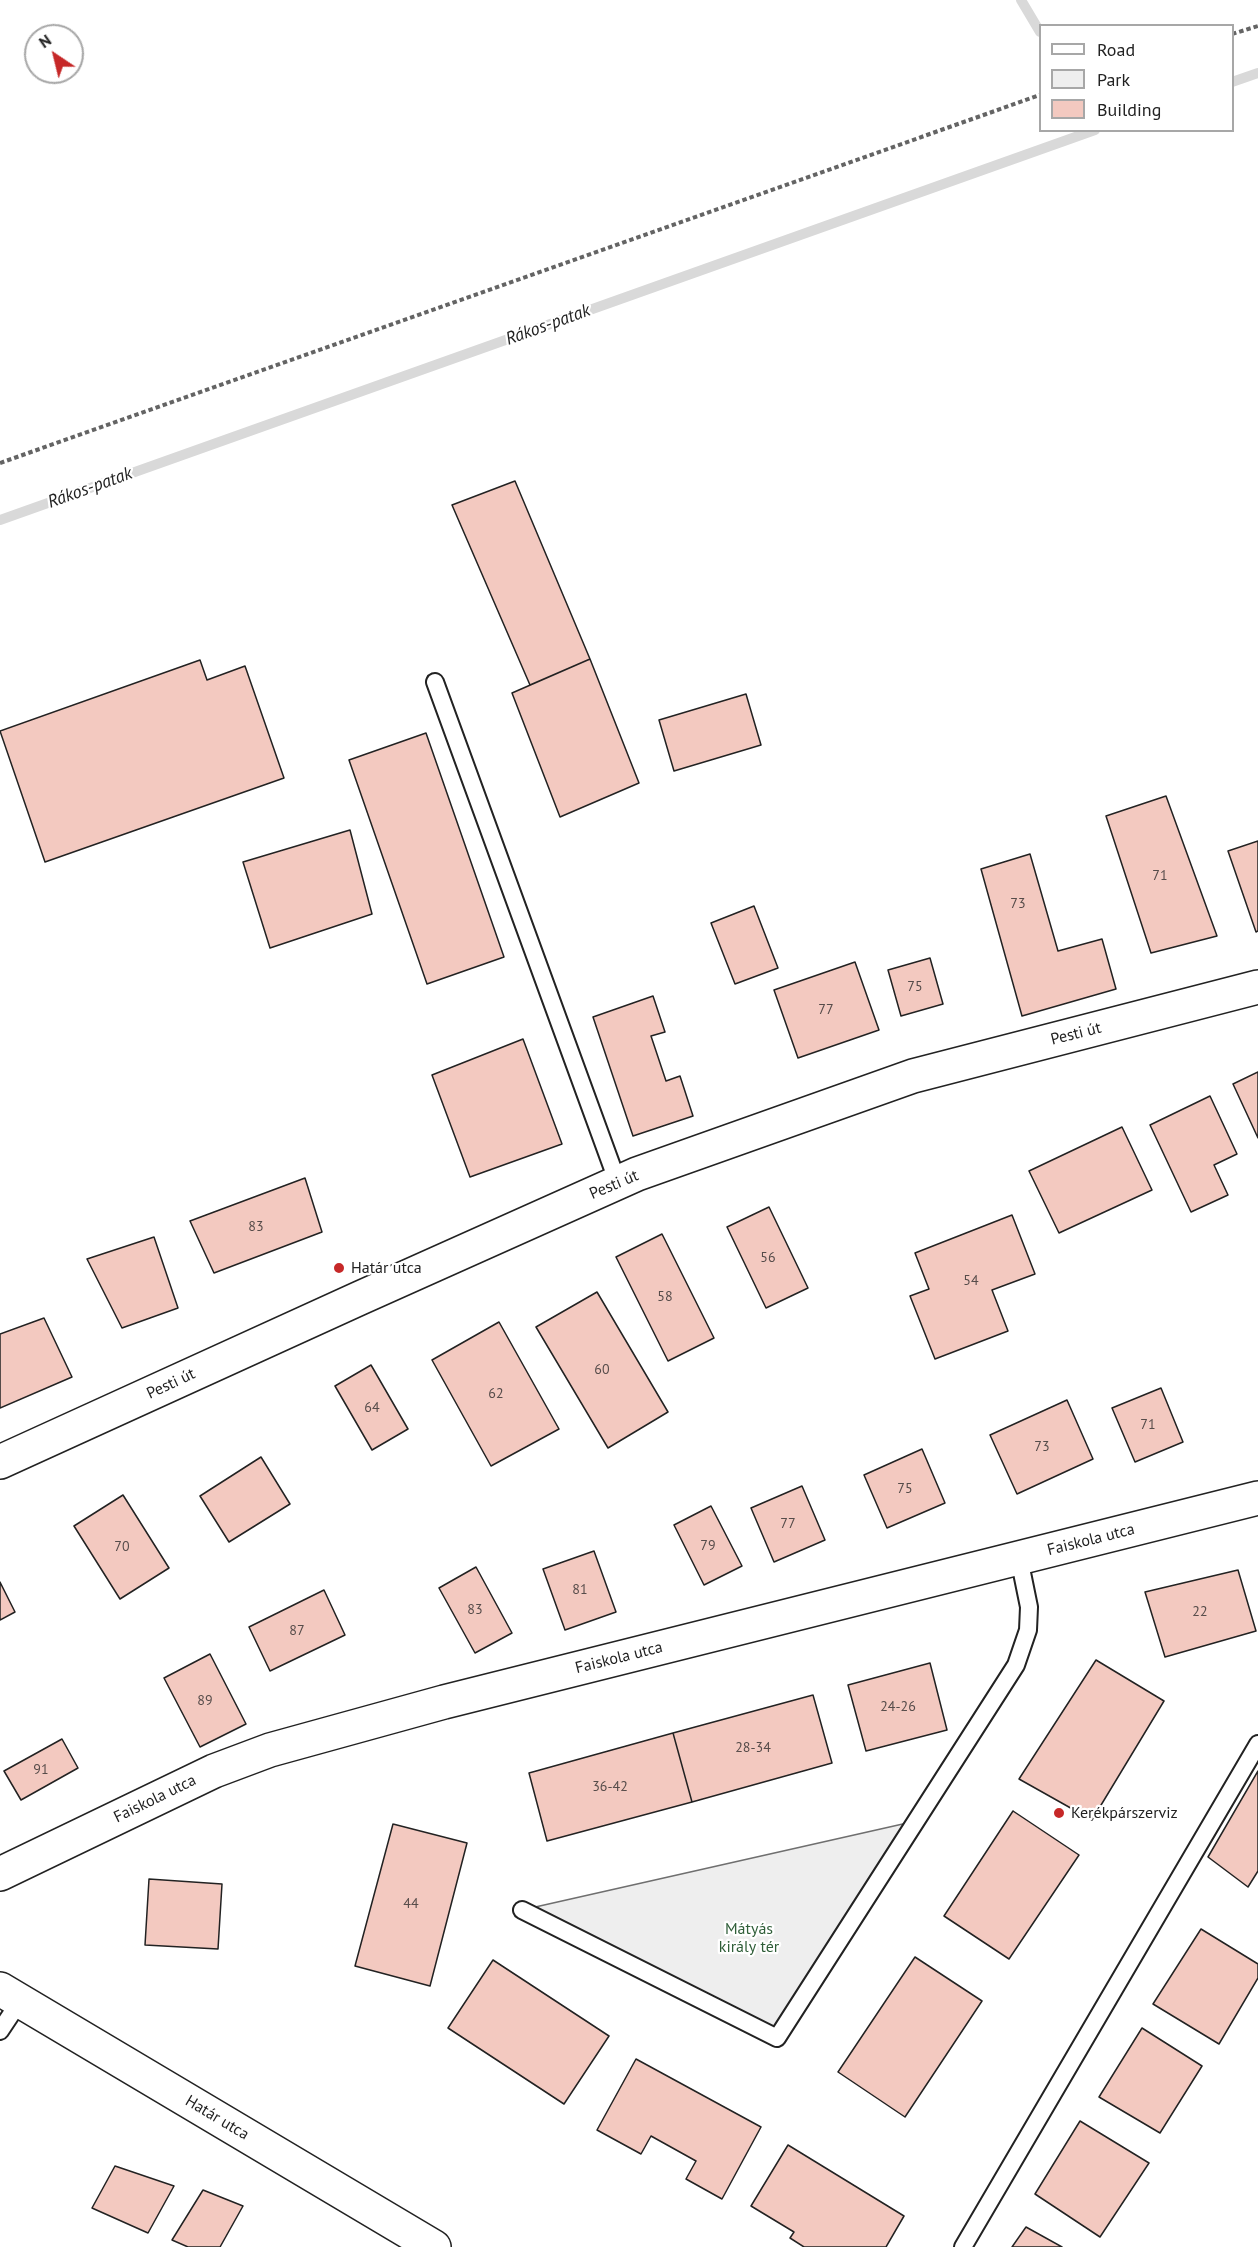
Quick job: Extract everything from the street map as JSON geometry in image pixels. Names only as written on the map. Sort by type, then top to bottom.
[{"type":"street","name":"Pesti út","points":[[0,1462],[618,1183],[913,1076],[1258,987]]},
{"type":"street","name":"Faiskola utca","points":[[0,1874],[214,1771],[270,1750],[444,1702],[1258,1498]]},
{"type":"street","name":"Határ utca","points":[[10,1995],[434,2247]]},
{"type":"lane","points":[[435,682],[618,1183]]},
{"type":"lane","points":[[522,1910],[777,2038],[1016,1665],[1028,1630],[1029,1607],[1019,1558]]},
{"type":"lane","points":[[963,2247],[1258,1744]]},
{"type":"lane","points":[[0,2031],[10,1995]]},
{"type":"path","points":[[1234,34],[1258,26]]},
{"type":"path","points":[[0,463],[1039,95]]},
{"type":"green space","name":"Mátyás király tér","points":[[916,1821],[777,2038],[522,1910]]},
{"type":"building","points":[[515,481],[590,659],[530,685],[452,505]]},
{"type":"building","points":[[590,659],[639,783],[560,817],[512,693]]},
{"type":"building","points":[[200,660],[207,680],[245,666],[284,778],[45,862],[0,731]]},
{"type":"building","points":[[746,694],[761,745],[674,771],[659,720]]},
{"type":"building","points":[[426,733],[504,957],[427,984],[349,760]]},
{"type":"building","points":[[1166,796],[1217,936],[1151,953],[1106,816]]},
{"type":"building","points":[[350,830],[372,914],[270,948],[243,862]]},
{"type":"building","points":[[1258,841],[1258,931],[1256,932],[1228,851]]},
{"type":"building","points":[[1030,854],[1058,951],[1102,939],[1116,989],[1022,1016],[981,869]]},
{"type":"building","points":[[754,906],[778,968],[735,984],[711,923]]},
{"type":"building","points":[[930,958],[943,1004],[901,1016],[888,970]]},
{"type":"building","points":[[855,962],[879,1030],[798,1058],[774,990]]},
{"type":"building","points":[[653,996],[665,1032],[651,1036],[666,1081],[680,1076],[693,1116],[633,1136],[593,1017]]},
{"type":"building","points":[[523,1039],[562,1144],[470,1177],[432,1075]]},
{"type":"building","points":[[1258,1072],[1258,1138],[1233,1084]]},
{"type":"building","points":[[1210,1096],[1237,1154],[1214,1165],[1228,1195],[1191,1212],[1150,1125]]},
{"type":"building","points":[[1122,1127],[1152,1190],[1059,1233],[1029,1171]]},
{"type":"building","points":[[305,1178],[322,1232],[214,1273],[190,1221]]},
{"type":"building","points":[[769,1207],[808,1288],[766,1308],[727,1227]]},
{"type":"building","points":[[1012,1215],[1035,1274],[992,1290],[1008,1331],[935,1359],[910,1296],[929,1289],[915,1253]]},
{"type":"building","points":[[662,1234],[714,1338],[668,1361],[616,1257]]},
{"type":"building","points":[[154,1237],[178,1308],[122,1328],[87,1259]]},
{"type":"building","points":[[597,1292],[668,1412],[608,1448],[536,1327]]},
{"type":"building","points":[[44,1318],[72,1377],[0,1408],[0,1334]]},
{"type":"building","points":[[499,1322],[559,1429],[491,1466],[432,1360]]},
{"type":"building","points":[[371,1365],[408,1429],[372,1450],[335,1386]]},
{"type":"building","points":[[1161,1388],[1183,1442],[1135,1462],[1112,1408]]},
{"type":"building","points":[[1067,1400],[1093,1459],[1017,1494],[990,1435]]},
{"type":"building","points":[[922,1449],[945,1503],[887,1528],[864,1475]]},
{"type":"building","points":[[261,1457],[290,1504],[229,1542],[200,1496]]},
{"type":"building","points":[[802,1486],[825,1540],[774,1562],[751,1508]]},
{"type":"building","points":[[123,1495],[169,1568],[120,1599],[74,1526]]},
{"type":"building","points":[[711,1506],[742,1566],[704,1585],[674,1525]]},
{"type":"building","points":[[594,1551],[616,1612],[565,1630],[543,1569]]},
{"type":"building","points":[[476,1567],[512,1633],[475,1653],[439,1588]]},
{"type":"building","points":[[1238,1570],[1256,1631],[1165,1657],[1145,1592]]},
{"type":"building","points":[[0,1582],[15,1612],[0,1620]]},
{"type":"building","points":[[324,1590],[345,1635],[270,1671],[249,1627]]},
{"type":"building","points":[[210,1654],[246,1724],[200,1747],[164,1678]]},
{"type":"building","points":[[1096,1660],[1164,1701],[1092,1820],[1019,1779]]},
{"type":"building","points":[[930,1663],[947,1730],[866,1751],[848,1685]]},
{"type":"building","points":[[813,1695],[832,1763],[692,1802],[673,1733]]},
{"type":"building","points":[[673,1733],[692,1802],[547,1841],[529,1773]]},
{"type":"building","points":[[62,1739],[78,1768],[21,1800],[4,1771]]},
{"type":"building","points":[[1258,1771],[1258,1871],[1248,1887],[1208,1857]]},
{"type":"building","points":[[1013,1811],[1079,1855],[1009,1959],[944,1916]]},
{"type":"building","points":[[393,1824],[467,1843],[430,1986],[355,1966]]},
{"type":"building","points":[[149,1879],[222,1884],[218,1949],[145,1945]]},
{"type":"building","points":[[1201,1929],[1258,1964],[1258,1978],[1219,2044],[1153,2004]]},
{"type":"building","points":[[915,1957],[982,2001],[905,2117],[838,2072]]},
{"type":"building","points":[[493,1960],[609,2036],[564,2104],[448,2028]]},
{"type":"building","points":[[1142,2028],[1202,2066],[1160,2133],[1099,2097]]},
{"type":"building","points":[[636,2059],[761,2127],[722,2199],[686,2179],[696,2161],[651,2136],[641,2154],[597,2130]]},
{"type":"building","points":[[1080,2121],[1149,2163],[1100,2237],[1035,2194]]},
{"type":"building","points":[[788,2145],[904,2216],[886,2247],[804,2247],[790,2238],[794,2232],[751,2206]]},
{"type":"building","points":[[115,2166],[174,2186],[148,2233],[92,2208]]},
{"type":"building","points":[[203,2190],[243,2206],[220,2247],[188,2247],[172,2240]]},
{"type":"building","points":[[1026,2227],[1062,2247],[1012,2247]]},
{"type":"waterway","points":[[1021,0],[1039,30]]},
{"type":"waterway","name":"Rákos-patak","points":[[1234,81],[1258,73]]},
{"type":"waterway","name":"Rákos-patak","points":[[0,520],[1089,132]]},
{"type":"place","name":"Határ utca","points":[[339,1268]]},
{"type":"place","name":"Kerékpárszerviz","points":[[1059,1813]]}]
